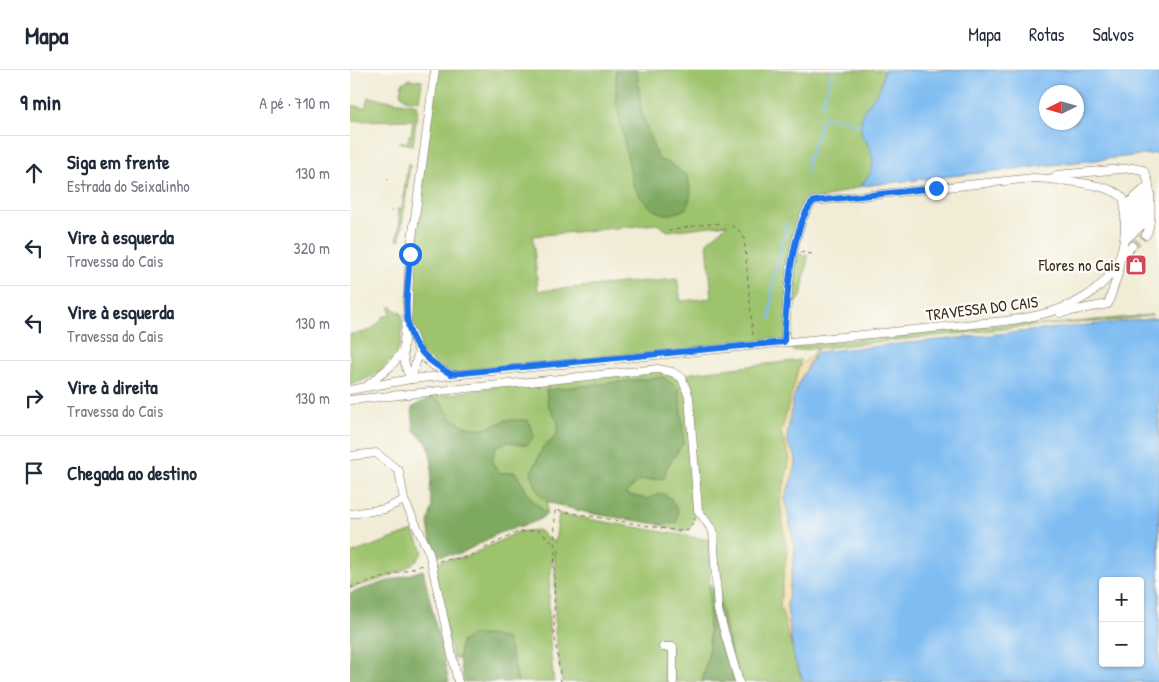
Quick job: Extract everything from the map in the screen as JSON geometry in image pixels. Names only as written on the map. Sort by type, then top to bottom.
[{"type":"street","points":[[411,379],[404,365],[402,352],[407,323],[410,254],[435,70]]},
{"type":"street","points":[[784,342],[786,305],[795,250],[805,213],[814,201],[1139,168],[1147,175],[1150,194],[1146,235]]},
{"type":"street","points":[[1033,178],[1064,179],[1110,190],[1121,195],[1125,210],[1150,194]]},
{"type":"street","points":[[1125,223],[1150,194]]},
{"type":"street","name":"TRAVESSA DO CAIS","points":[[350,390],[451,374],[1026,318],[1065,308],[1090,296],[1120,258],[1124,241],[1125,210]]},
{"type":"street","points":[[1124,231],[1149,215]]},
{"type":"street","points":[[1124,241],[1149,215]]},
{"type":"street","points":[[1026,318],[1108,304],[1118,274],[1120,258],[1132,246]]},
{"type":"street","points":[[407,323],[418,352],[432,365],[451,374]]},
{"type":"street","points":[[367,386],[391,366],[402,352]]},
{"type":"street","points":[[411,379],[418,352]]},
{"type":"street","points":[[350,400],[658,369],[672,372],[682,378],[689,397],[698,510],[713,531],[718,610],[739,682]]},
{"type":"street","points":[[350,456],[376,453],[399,471],[404,500],[431,562],[458,682]]},
{"type":"street","points":[[350,514],[385,509],[404,500]]},
{"type":"street","points":[[663,647],[673,647],[673,682]]},
{"type":"path","points":[[668,231],[717,224],[729,224],[739,228],[744,237],[754,345]]},
{"type":"path","points":[[795,250],[812,254]]},
{"type":"path","points":[[561,682],[554,630],[555,510],[678,531],[689,530],[698,510]]},
{"type":"path","points":[[350,588],[431,562],[467,557],[518,532],[538,530],[555,544]]},
{"type":"green space","points":[[435,70],[1159,70],[1157,152],[861,186],[814,201],[809,206],[795,250],[785,342],[451,374],[419,352],[407,323],[410,254]],"holes":[[[657,224],[668,231],[728,224],[707,242],[712,298],[681,301],[677,278],[538,291],[533,236]]]},
{"type":"green space","points":[[616,70],[637,70],[641,111],[658,159],[669,163],[688,176],[691,193],[687,208],[672,214],[659,212],[648,206],[633,185],[616,101]]},
{"type":"green space","points":[[410,79],[422,81],[419,101],[405,99],[400,93],[402,83]]},
{"type":"green space","points":[[368,97],[418,105],[413,145],[398,142],[407,143],[409,135],[411,135],[413,120],[350,121],[350,105],[365,108]]},
{"type":"green space","points":[[408,163],[410,165],[400,240],[397,240],[400,221],[397,209],[402,209]]},
{"type":"green space","points":[[800,254],[808,256],[801,297],[790,309],[792,280],[797,256]]},
{"type":"green space","points":[[390,306],[402,314],[402,333],[397,352],[385,367],[377,373],[350,385],[350,334],[369,330],[384,316],[390,316]]},
{"type":"green space","points":[[1152,315],[1120,320],[1035,326]]},
{"type":"green space","points":[[1159,319],[1159,682],[805,682],[799,671],[802,682],[739,682],[723,632],[716,543],[698,510],[689,530],[678,531],[657,524],[676,523],[678,511],[670,498],[647,499],[625,494],[638,481],[664,478],[667,467],[684,442],[663,377],[646,380],[558,422],[558,431],[555,437],[543,447],[538,492],[547,502],[547,514],[532,500],[515,472],[499,473],[492,462],[495,446],[507,442],[519,444],[506,420],[485,428],[465,427],[451,419],[441,405],[430,397],[520,383],[658,369],[682,378],[691,373],[801,360],[781,433],[790,459],[780,502],[787,550],[780,605],[792,647]]},
{"type":"green space","points":[[1031,321],[1032,326],[793,351],[791,349],[792,346]]},
{"type":"green space","points":[[663,377],[679,389],[684,442],[667,467],[664,478],[638,481],[625,494],[647,499],[662,493],[670,498],[678,511],[676,523],[657,524],[588,513],[547,502],[538,492],[531,473],[543,447],[555,438],[558,431],[558,422],[548,405],[546,390]]},
{"type":"green space","points":[[430,397],[442,403],[451,418],[467,427],[487,429],[506,420],[528,420],[534,436],[527,445],[507,442],[496,446],[492,462],[499,473],[515,472],[532,500],[547,514],[537,521],[499,533],[460,554],[436,556],[432,549],[428,523],[432,507],[430,491],[432,463],[428,444],[414,431],[412,408]]},
{"type":"green space","points":[[559,514],[710,540],[709,652],[702,682],[562,682],[555,632],[555,550],[549,599],[549,633],[554,682],[518,682],[514,662],[461,642],[459,659],[453,659],[431,562],[467,557],[518,532],[538,530],[555,543]]},
{"type":"green space","points":[[413,531],[423,551],[411,565],[391,576],[350,588],[350,554]]},
{"type":"green space","points":[[423,570],[449,682],[350,682],[350,593]]},
{"type":"green space","points":[[709,585],[716,588],[739,682],[702,682],[709,652]]},
{"type":"green space","points":[[471,635],[490,635],[506,639],[514,662],[518,682],[464,682],[459,659],[461,642]]},
{"type":"sand","points":[[817,349],[808,364],[789,444],[796,456],[796,466],[785,498],[795,550],[787,606],[792,647],[780,605],[787,551],[780,502],[790,459],[781,433],[799,367]]},
{"type":"water","points":[[884,70],[1159,70],[1159,153],[861,186],[871,172],[873,160],[870,148],[861,133],[862,114],[880,88]]},
{"type":"water","points":[[1159,318],[1159,682],[804,682],[794,659],[787,606],[795,550],[785,498],[796,466],[796,457],[788,444],[787,437],[793,399],[800,380],[817,352]]},
{"type":"waterway","points":[[822,106],[833,70]]},
{"type":"waterway","points":[[807,172],[808,160],[824,116],[861,125]]},
{"type":"waterway","points":[[770,319],[773,283],[787,223]]},
{"type":"tunnel","points":[[1132,246],[1146,235]]},
{"type":"place","name":"Flores no Cais","points":[[1136,265]]},
{"type":"route","points":[[410,254],[407,323],[418,352],[432,365],[451,374],[784,342],[789,280],[800,228],[809,206],[814,201],[936,188]]}]
